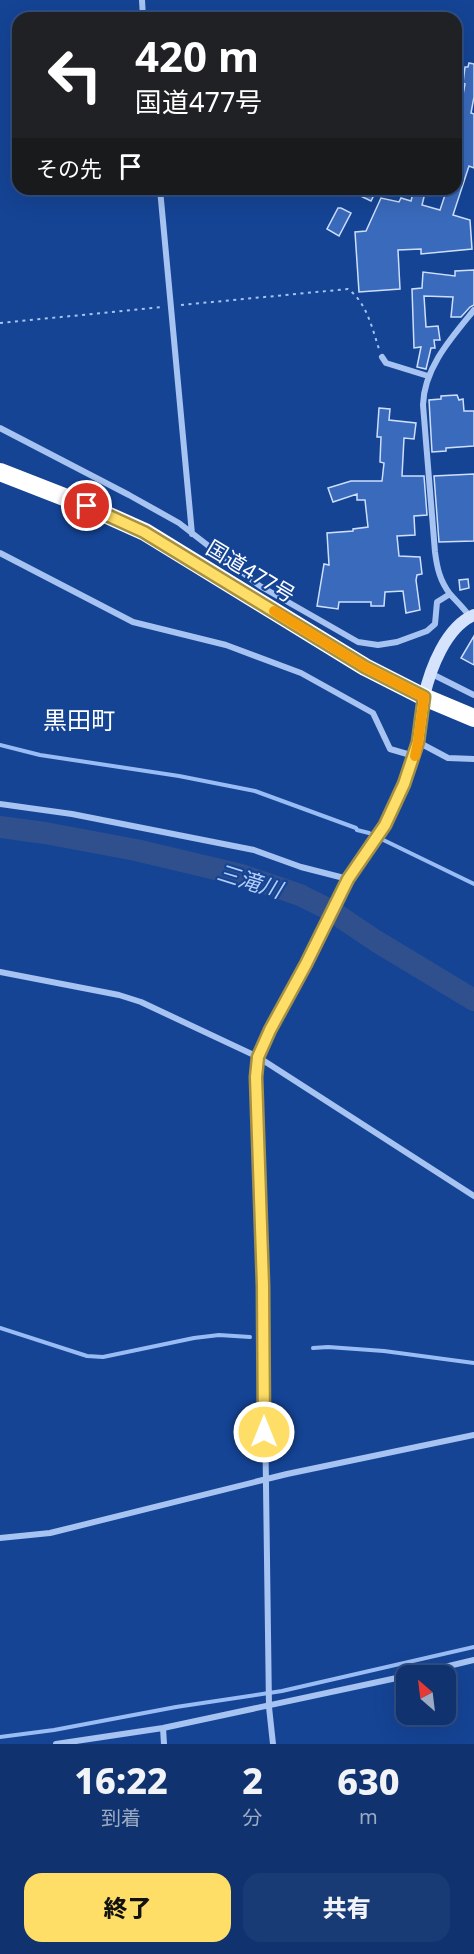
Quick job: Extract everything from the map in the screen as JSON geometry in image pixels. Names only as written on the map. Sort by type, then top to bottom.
[{"type":"highway","name":"国道477号","points":[[0,472],[87,506],[144,532],[365,667],[424,697],[474,718]]},
{"type":"street","points":[[161,195],[192,534]]},
{"type":"street","points":[[273,1744],[269,1704],[263,1286],[256,1077],[258,1057],[348,881],[385,825],[404,784],[418,742],[429,673],[445,642],[472,616],[450,594],[438,574],[423,392],[436,361],[474,310]]},
{"type":"street","points":[[382,357],[386,363],[428,376]]},
{"type":"street","points":[[0,428],[179,523],[260,586],[358,642],[378,645],[397,642],[427,631],[435,624],[438,602],[450,594]]},
{"type":"street","points":[[0,553],[133,622],[226,645],[301,673],[373,713],[390,749],[414,756]]},
{"type":"street","points":[[429,673],[474,695]]},
{"type":"street","points":[[418,742],[448,758],[474,759]]},
{"type":"street","points":[[0,804],[72,814],[254,850],[348,881]]},
{"type":"street","points":[[0,972],[119,995],[141,1002],[258,1057],[474,1196]]},
{"type":"street","points":[[0,1538],[50,1533],[265,1480],[474,1435]]},
{"type":"street","points":[[453,1665],[474,1660]]},
{"type":"street","points":[[56,1744],[163,1728],[396,1678]]},
{"type":"street","points":[[163,1728],[164,1744]]},
{"type":"path","points":[[0,323],[348,289],[355,294],[367,314],[382,357]]},
{"type":"building","points":[[469,63],[474,64],[474,97],[471,113],[474,114],[474,168],[469,166],[462,187],[462,100],[465,67],[468,67]]},
{"type":"building","points":[[358,195],[374,195],[371,201]]},
{"type":"building","points":[[412,195],[424,195],[422,205],[440,210],[445,195],[460,195],[453,215],[470,220],[472,249],[421,254],[421,249],[398,250],[400,289],[359,292],[355,232],[366,231],[381,198],[399,202],[401,198],[411,201]]},
{"type":"building","points":[[338,208],[351,213],[339,236],[327,229]]},
{"type":"building","points":[[474,270],[474,305],[461,317],[451,317],[453,297],[424,296],[426,327],[438,326],[440,340],[434,340],[435,348],[431,348],[426,369],[417,367],[421,347],[414,348],[412,289],[422,288],[423,272],[455,276],[455,271]]},
{"type":"building","points":[[457,395],[459,400],[463,399],[464,411],[474,411],[474,446],[446,448],[446,451],[432,452],[429,400],[441,399],[441,396]]},
{"type":"building","points":[[379,408],[390,409],[389,420],[416,423],[414,439],[404,438],[402,476],[424,476],[427,515],[414,516],[415,535],[397,536],[399,556],[420,557],[422,574],[417,575],[416,580],[420,610],[406,613],[403,591],[385,592],[384,606],[371,606],[371,602],[339,602],[338,609],[317,606],[324,564],[329,565],[327,533],[368,527],[365,500],[357,500],[357,494],[333,502],[328,488],[351,481],[382,481],[384,463],[380,462],[381,437],[377,437]]},
{"type":"building","points":[[474,474],[474,541],[439,542],[434,476]]},
{"type":"building","points":[[468,579],[469,588],[460,590],[459,580]]},
{"type":"building","points":[[474,636],[474,665],[461,658]]},
{"type":"waterway","points":[[0,745],[40,755],[179,776],[255,791],[369,833],[474,884]]},
{"type":"waterway","name":"三滝川","points":[[0,827],[136,850],[241,875],[300,895],[330,910],[376,941],[474,1000]]},
{"type":"waterway","points":[[0,1328],[87,1356],[103,1357],[194,1338],[219,1335],[250,1337]]},
{"type":"waterway","points":[[313,1348],[384,1351],[474,1363]]},
{"type":"waterway","points":[[0,1737],[282,1691],[474,1647]]},
{"type":"slow traffic","points":[[274,611],[365,667],[424,697],[415,756]]},
{"type":"district","name":"黒田町","points":[[79,719]]},
{"type":"route","points":[[87,506],[144,532],[365,667],[424,697],[418,742],[397,800],[385,825],[348,879],[258,1057],[256,1077],[263,1286],[264,1432]]}]
